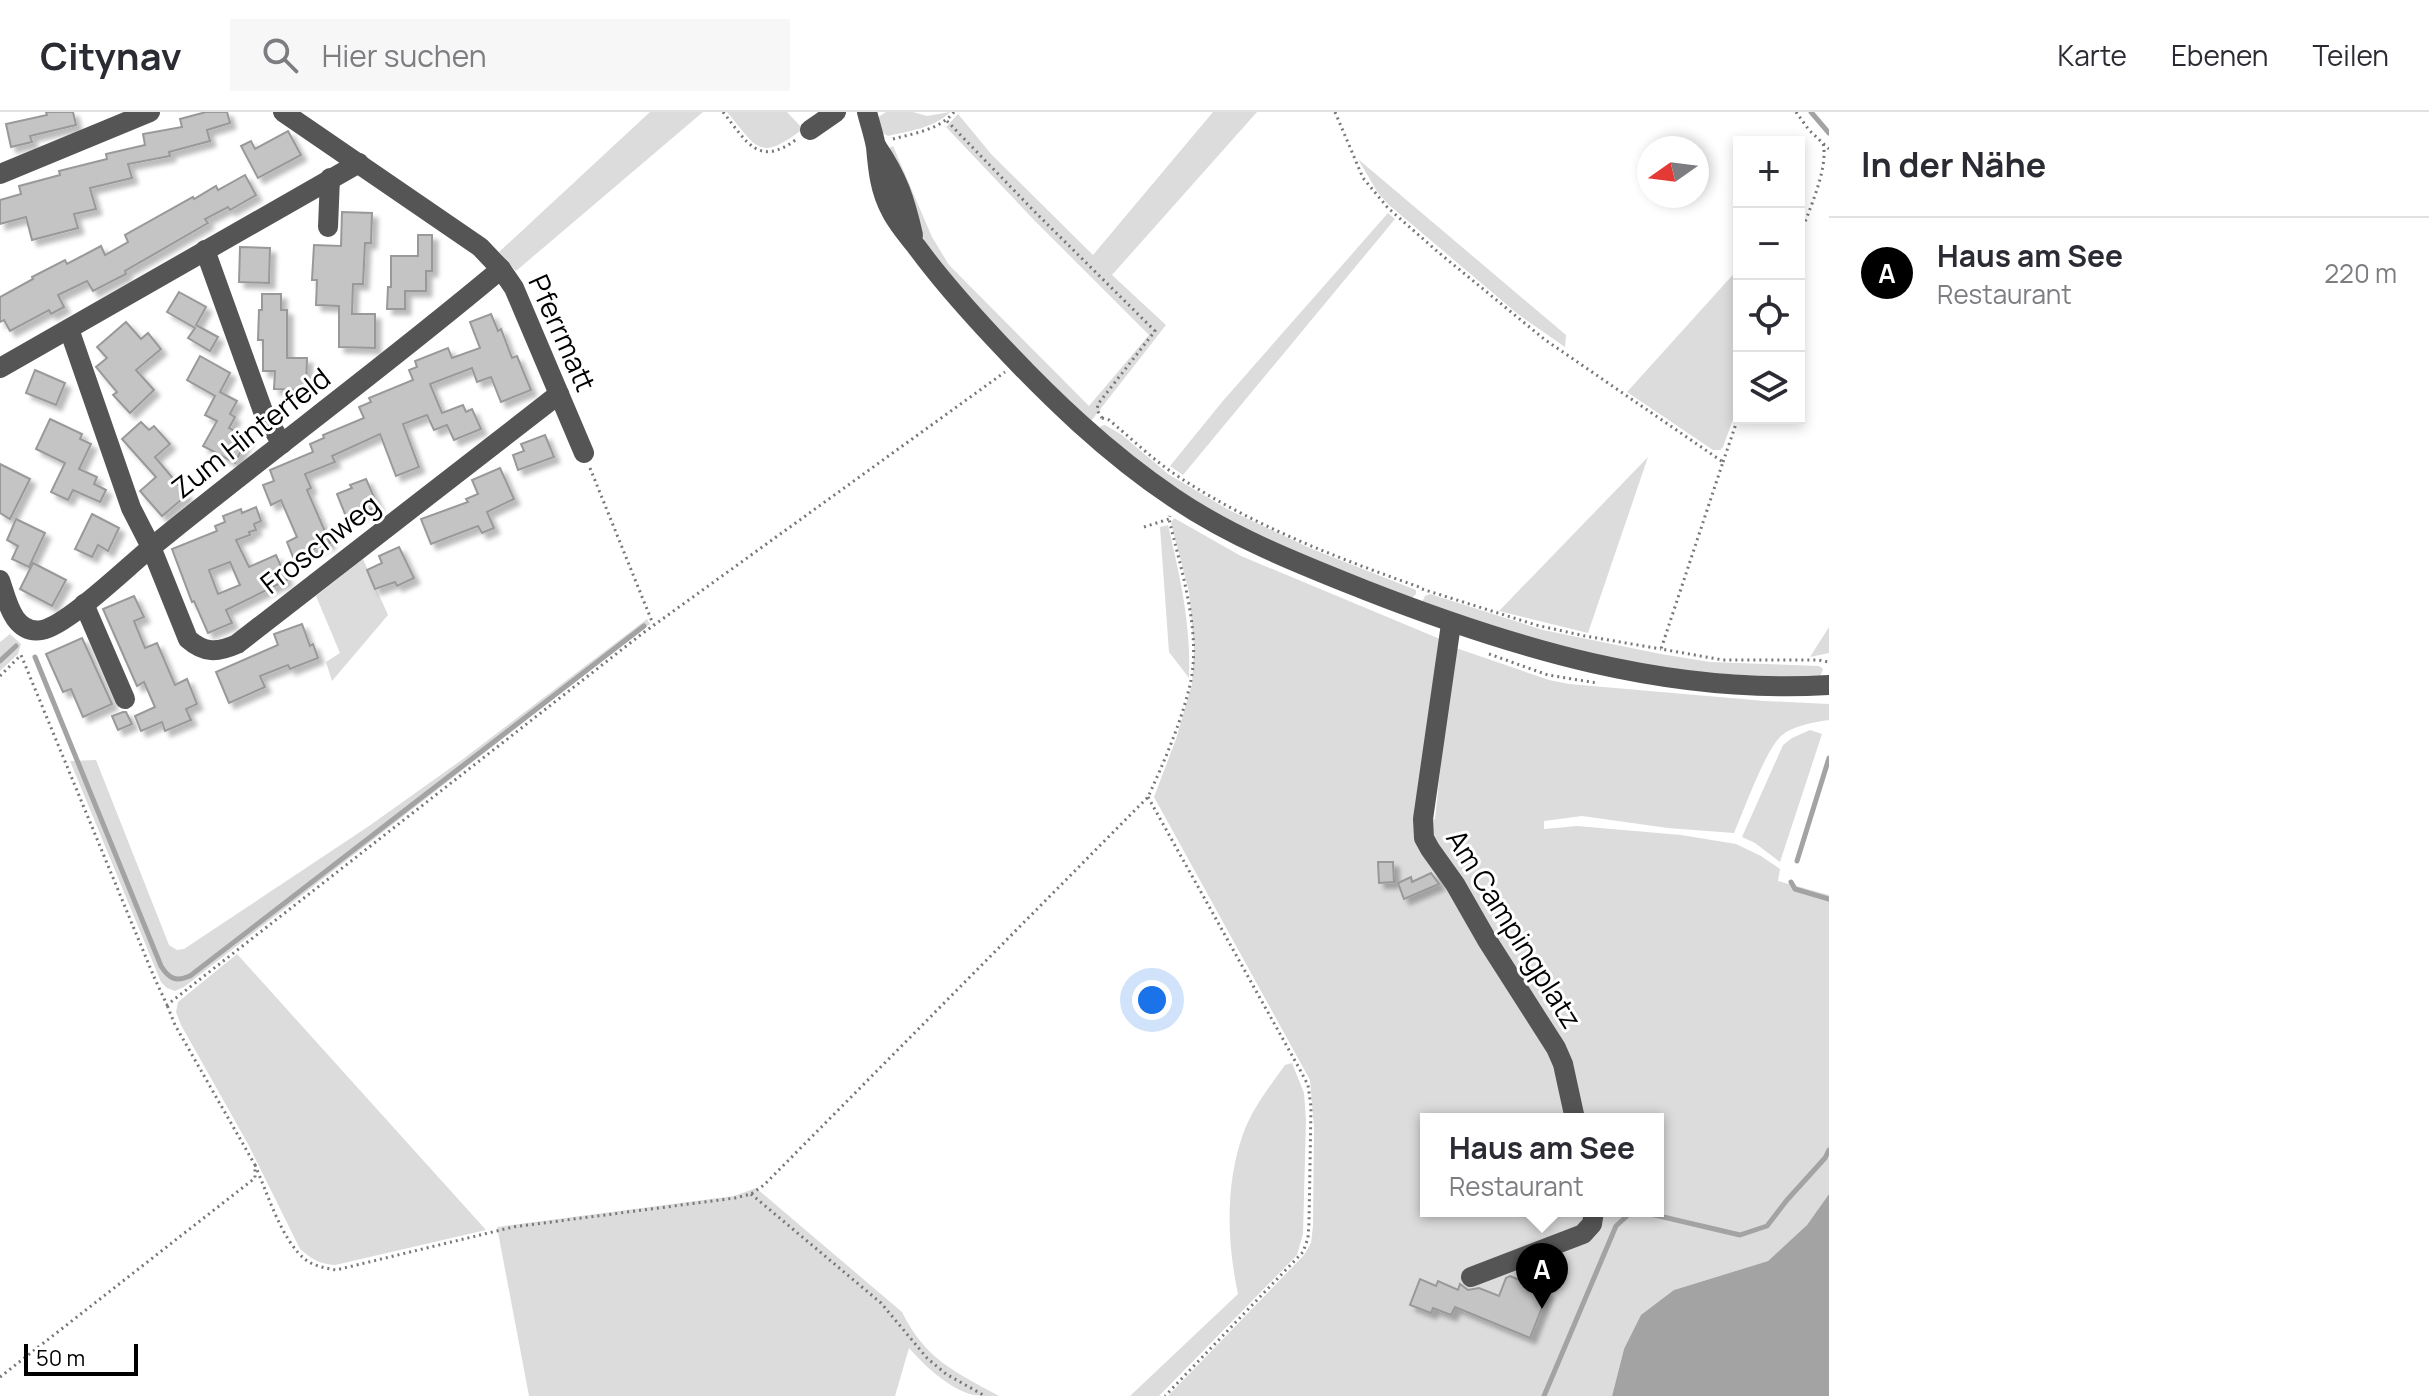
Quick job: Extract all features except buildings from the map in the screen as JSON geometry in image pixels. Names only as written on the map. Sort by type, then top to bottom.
[{"type":"street","points":[[0,174],[150,112]]},
{"type":"street","name":"Pferrmatt","points":[[283,112],[480,247],[501,269],[514,288],[584,453]]},
{"type":"street","points":[[810,130],[836,112]]},
{"type":"street","points":[[867,112],[875,144],[894,173],[905,201],[916,247],[949,290],[1016,362],[1096,425],[1122,460],[1176,500],[1290,561],[1451,624],[1576,660],[1702,683],[1774,687],[1829,685]]},
{"type":"street","points":[[0,368],[359,163]]},
{"type":"street","points":[[328,227],[330,178]]},
{"type":"street","points":[[205,250],[264,414],[282,444]]},
{"type":"street","name":"Zum Hinterfeld","points":[[0,580],[20,625],[29,630],[43,630],[57,624],[501,269]]},
{"type":"street","points":[[69,329],[131,508],[151,547]]},
{"type":"street","name":"Froschweg","points":[[151,547],[188,639],[198,648],[225,649],[237,644],[559,394]]},
{"type":"street","points":[[84,604],[125,699]]},
{"type":"street","name":"Am Campingplatz","points":[[1451,624],[1423,819],[1424,838],[1556,1048],[1563,1064],[1574,1113]]},
{"type":"street","points":[[1471,1277],[1583,1234],[1592,1224],[1593,1217]]},
{"type":"path","points":[[723,112],[757,151],[769,153],[784,150],[810,130]]},
{"type":"path","points":[[875,144],[937,126],[947,121],[954,112]]},
{"type":"path","points":[[1335,112],[1363,178],[1388,208],[1544,339],[1723,462]]},
{"type":"path","points":[[1796,112],[1829,149]]},
{"type":"path","points":[[947,121],[1155,331],[1098,404],[1096,425],[1109,420],[1173,473],[1212,498],[1276,531],[1318,548],[1502,615],[1585,636],[1723,660],[1829,662]]},
{"type":"path","points":[[1805,220],[1821,172],[1825,154],[1823,143]]},
{"type":"path","points":[[167,1005],[653,625],[1016,362]]},
{"type":"path","points":[[1661,649],[1736,424]]},
{"type":"path","points":[[584,453],[653,625]]},
{"type":"path","points":[[0,676],[21,655],[175,1025],[255,1165],[293,1246],[306,1260],[336,1270],[513,1227],[735,1198],[751,1194],[781,1170],[1148,797],[1191,683],[1193,648],[1187,592],[1169,519],[1144,527]]},
{"type":"path","points":[[1148,797],[1308,1085],[1311,1107],[1309,1223],[1303,1252],[1165,1396]]},
{"type":"path","points":[[1,1376],[245,1187],[255,1178],[255,1165]]},
{"type":"path","points":[[751,1194],[881,1303],[921,1351],[946,1374],[985,1396]]},
{"type":"shaded area","points":[[650,112],[703,112],[516,271],[499,252]]},
{"type":"shaded area","points":[[727,112],[787,112],[803,129],[777,145],[760,147]]},
{"type":"shaded area","points":[[886,112],[913,112],[927,116],[950,112],[929,125],[888,136],[881,132],[877,118]]},
{"type":"shaded area","points":[[1213,112],[1257,112],[1112,275],[1166,325],[1091,421],[1038,373],[940,266],[924,240],[888,149],[893,146],[932,237],[949,265],[1089,406],[1149,335],[946,127],[958,114],[992,155],[1093,255]]},
{"type":"shaded area","points":[[1358,159],[1566,335],[1565,347],[1519,315],[1389,205],[1378,193]]},
{"type":"shaded area","points":[[1388,213],[1395,219],[1183,475],[1170,466],[1222,402]]},
{"type":"shaded area","points":[[1733,275],[1733,420],[1723,447],[1713,450],[1627,392]]},
{"type":"shaded area","points":[[1105,425],[1122,435],[1168,474],[1229,510],[1312,549],[1416,590],[1416,594],[1412,598],[1301,557],[1177,493],[1098,431]]},
{"type":"shaded area","points":[[1648,457],[1588,633],[1499,611]]},
{"type":"shaded area","points":[[1174,518],[1241,556],[1440,639],[1415,819],[1435,819],[1453,647],[1569,684],[1829,704],[1829,720],[1791,730],[1775,744],[1734,833],[1582,816],[1544,821],[1544,829],[1577,826],[1681,835],[1736,844],[1780,869],[1778,881],[1829,895],[1829,1194],[1807,1225],[1768,1261],[1674,1290],[1624,1349],[1612,1396],[1168,1396],[1304,1255],[1311,1243],[1313,1226],[1314,1128],[1310,1080],[1154,797],[1192,684],[1194,648],[1189,592],[1171,523]]},
{"type":"shaded area","points":[[1168,525],[1186,620],[1189,678],[1169,652],[1160,527]]},
{"type":"shaded area","points":[[363,559],[388,615],[332,681],[326,662],[340,653],[316,596]]},
{"type":"shaded area","points":[[1430,594],[1543,630],[1661,654],[1710,662],[1819,666],[1823,669],[1816,680],[1667,670],[1517,636],[1422,602]]},
{"type":"shaded area","points":[[647,619],[650,624],[184,987],[175,991],[161,982],[70,761],[96,760],[169,945],[177,950],[184,949],[369,826],[463,759]]},
{"type":"shaded area","points":[[1829,627],[1829,653],[1810,657]]},
{"type":"shaded area","points":[[10,634],[21,644],[18,654],[0,671],[0,642]]},
{"type":"shaded area","points":[[1810,730],[1822,734],[1780,862],[1742,837],[1783,745]]},
{"type":"shaded area","points":[[237,954],[486,1230],[335,1265],[316,1260],[300,1249],[248,1144],[176,1012],[178,1002]]},
{"type":"shaded area","points":[[1292,1063],[1304,1093],[1306,1120],[1303,1234],[1297,1255],[1159,1396],[1130,1396],[1238,1294],[1230,1234],[1231,1193],[1237,1153],[1256,1107],[1285,1065]]},
{"type":"shaded area","points":[[756,1188],[902,1312],[931,1353],[999,1396],[973,1395],[955,1387],[930,1369],[909,1348],[895,1396],[529,1396],[497,1227],[734,1196]]},
{"type":"shaded area","points":[[1829,1194],[1829,1396],[1612,1396],[1624,1349],[1641,1315],[1674,1290],[1768,1261],[1807,1225]]},
{"type":"waterway","points":[[1811,112],[1829,133]]},
{"type":"waterway","points":[[35,657],[161,966],[170,976],[181,979],[190,976],[644,626]]},
{"type":"waterway","points":[[0,661],[16,646]]},
{"type":"waterway","points":[[1797,861],[1829,758]]},
{"type":"waterway","points":[[1791,882],[1795,889],[1829,899]]},
{"type":"waterway","points":[[1663,1217],[1740,1235],[1767,1226],[1829,1150]]},
{"type":"waterway","points":[[1544,1396],[1616,1226],[1626,1217]]},
{"type":"place","name":"Haus am See","points":[[1542,1309]]}]
